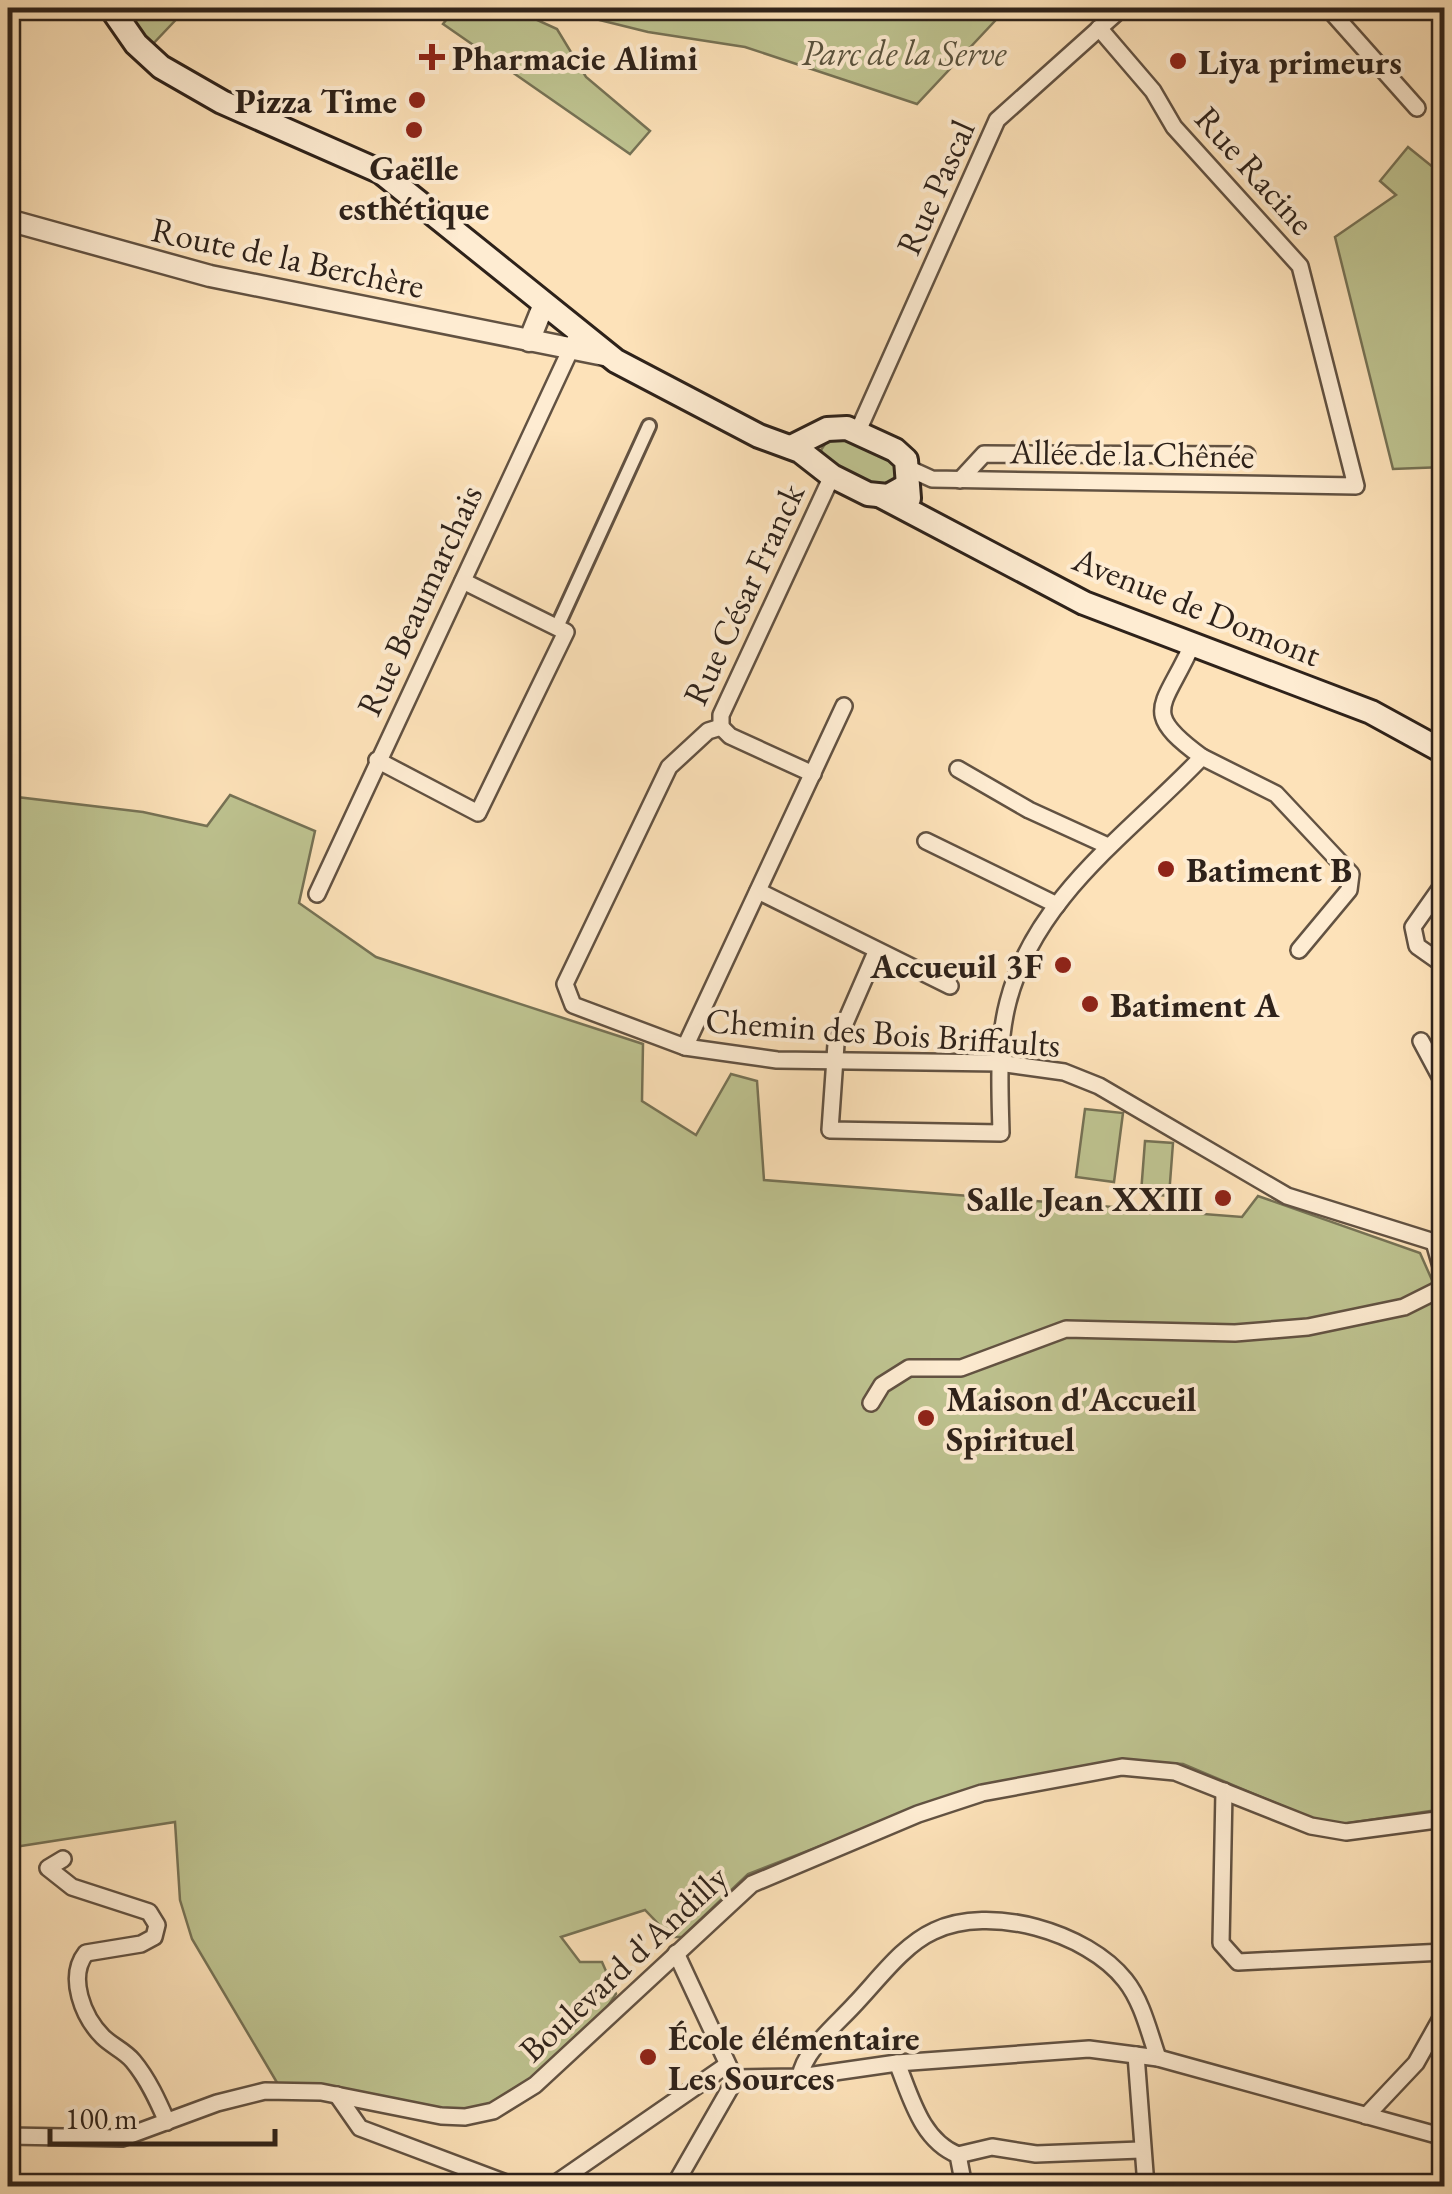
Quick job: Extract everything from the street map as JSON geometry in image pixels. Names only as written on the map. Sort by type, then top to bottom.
[{"type":"main road","points":[[112,8],[136,44],[161,67],[222,102],[382,172],[544,304],[569,342]]},
{"type":"main road","name":"Avenue de Domont","points":[[569,342],[609,356],[759,436],[791,448],[824,469],[1084,603],[1370,712],[1444,750]]},
{"type":"main road","points":[[791,448],[837,427],[858,431],[895,450],[912,479],[910,502],[925,521]]},
{"type":"main road","points":[[817,437],[812,451],[824,469]]},
{"type":"main road","points":[[881,496],[895,494],[912,479]]},
{"type":"street","name":"Rue Pascal","points":[[858,431],[997,120],[1122,8]]},
{"type":"street","points":[[1328,8],[1417,108]]},
{"type":"street","name":"Rue Racine","points":[[1099,28],[1153,91],[1174,127],[1300,266],[1356,486]]},
{"type":"street","name":"Route de la Berchère","points":[[8,220],[210,276],[530,341],[569,342]]},
{"type":"street","points":[[530,341],[544,304]]},
{"type":"street","name":"Rue Beaumarchais","points":[[317,894],[464,580],[569,342]]},
{"type":"street","points":[[557,627],[649,426]]},
{"type":"street","points":[[960,480],[984,454],[1247,455]]},
{"type":"street","name":"Rue César Franck","points":[[566,994],[565,984],[669,767],[708,731],[721,727],[721,716],[824,469]]},
{"type":"street","name":"Allée de la Chênée","points":[[912,479],[1356,486]]},
{"type":"street","points":[[377,760],[478,814],[566,632],[464,580]]},
{"type":"street","points":[[1192,645],[1162,719],[1170,733],[1202,757],[1276,794],[1351,874],[1348,890],[1299,950]]},
{"type":"street","points":[[685,1047],[844,706]]},
{"type":"street","points":[[721,727],[730,736],[813,774]]},
{"type":"street","points":[[876,952],[832,1062],[830,1130],[1001,1133],[999,1063],[1007,1004],[1024,953],[1108,846],[1202,757]]},
{"type":"street","points":[[958,770],[1029,810],[1108,846]]},
{"type":"street","points":[[926,842],[1058,905]]},
{"type":"street","points":[[1444,883],[1413,927],[1417,946],[1444,966]]},
{"type":"street","points":[[758,891],[950,986]]},
{"type":"street","name":"Chemin des Bois Briffaults","points":[[566,994],[572,1005],[685,1047],[777,1060],[999,1063],[1064,1072],[1287,1196],[1440,1238],[1444,1277]]},
{"type":"street","points":[[1421,1042],[1444,1084]]},
{"type":"street","points":[[871,1403],[882,1384],[909,1368],[961,1368],[1066,1329],[1235,1334],[1308,1327],[1404,1307],[1444,1287]]},
{"type":"street","name":"Boulevard d'Andilly","points":[[8,2136],[122,2138],[216,2102],[265,2092],[336,2095],[441,2116],[465,2118],[492,2111],[535,2085],[752,1884],[776,1871],[982,1793],[1122,1767],[1175,1772],[1311,1826],[1346,1832],[1444,1819]]},
{"type":"street","points":[[1224,1791],[1220,1926],[1222,1943],[1238,1962],[1444,1952]]},
{"type":"street","points":[[62,1860],[48,1868],[59,1881],[149,1912],[157,1925],[154,1936],[141,1944],[86,1954],[78,1963],[76,1980],[92,2023],[104,2039],[130,2056],[167,2122]]},
{"type":"street","points":[[800,2076],[802,2064],[915,1942],[956,1923],[1000,1920],[1099,1954],[1126,1982],[1158,2058]]},
{"type":"street","points":[[676,1954],[731,2072]]},
{"type":"street","points":[[1366,2116],[1416,2064],[1444,2012]]},
{"type":"street","points":[[552,2186],[731,2072],[800,2076],[1051,2049],[1158,2058],[1444,2137]]},
{"type":"street","points":[[1136,2055],[1140,2150],[1146,2186]]},
{"type":"street","points":[[896,2063],[923,2124],[942,2148],[958,2155],[992,2147],[1036,2154],[1140,2150]]},
{"type":"street","points":[[674,2186],[731,2072]]},
{"type":"street","points":[[336,2095],[360,2128],[514,2186]]},
{"type":"street","points":[[958,2155],[964,2186]]},
{"type":"green space","points":[[126,8],[187,8],[150,47]]},
{"type":"green space","points":[[440,8],[511,8],[557,29],[586,77],[650,131],[630,154],[443,24],[450,15]]},
{"type":"green space","name":"Parc de la Serve","points":[[551,8],[1007,8],[917,104],[745,47],[648,32]]},
{"type":"green space","points":[[1408,147],[1434,168],[1444,162],[1444,467],[1393,469],[1335,237],[1396,195],[1380,181]]},
{"type":"green space","points":[[842,436],[897,464],[900,477],[886,490],[830,467],[821,450],[827,441]]},
{"type":"green space","points":[[230,795],[315,831],[299,903],[376,957],[643,1044],[642,1101],[696,1135],[731,1074],[757,1081],[764,1180],[1242,1217],[1258,1196],[1420,1253],[1444,1307],[1444,1809],[1342,1824],[1311,1818],[1183,1764],[1120,1760],[962,1791],[748,1874],[682,1937],[671,1937],[645,1910],[561,1937],[580,1962],[602,1962],[616,1994],[604,2012],[530,2083],[465,2117],[282,2091],[192,1939],[180,1900],[175,1822],[8,1848],[8,796],[143,812],[207,826]]},
{"type":"green space","points":[[1085,1109],[1123,1113],[1114,1182],[1076,1177]]},
{"type":"green space","points":[[1145,1141],[1173,1143],[1169,1196],[1141,1193]]},
{"type":"place","name":"Pharmacie Alimi","points":[[432,57]]},
{"type":"place","name":"Liya primeurs","points":[[1178,61]]},
{"type":"place","name":"Pizza Time","points":[[417,100]]},
{"type":"place","name":"Gaëlle esthétique","points":[[414,130]]},
{"type":"place","name":"Batiment B","points":[[1166,869]]},
{"type":"place","name":"Accueuil 3F","points":[[1063,965]]},
{"type":"place","name":"Batiment A","points":[[1090,1004]]},
{"type":"place","name":"Salle Jean XXIII","points":[[1223,1198]]},
{"type":"place","name":"Maison d'Accueil Spirituel","points":[[926,1418]]},
{"type":"place","name":"École élémentaire Les Sources","points":[[648,2057]]}]
